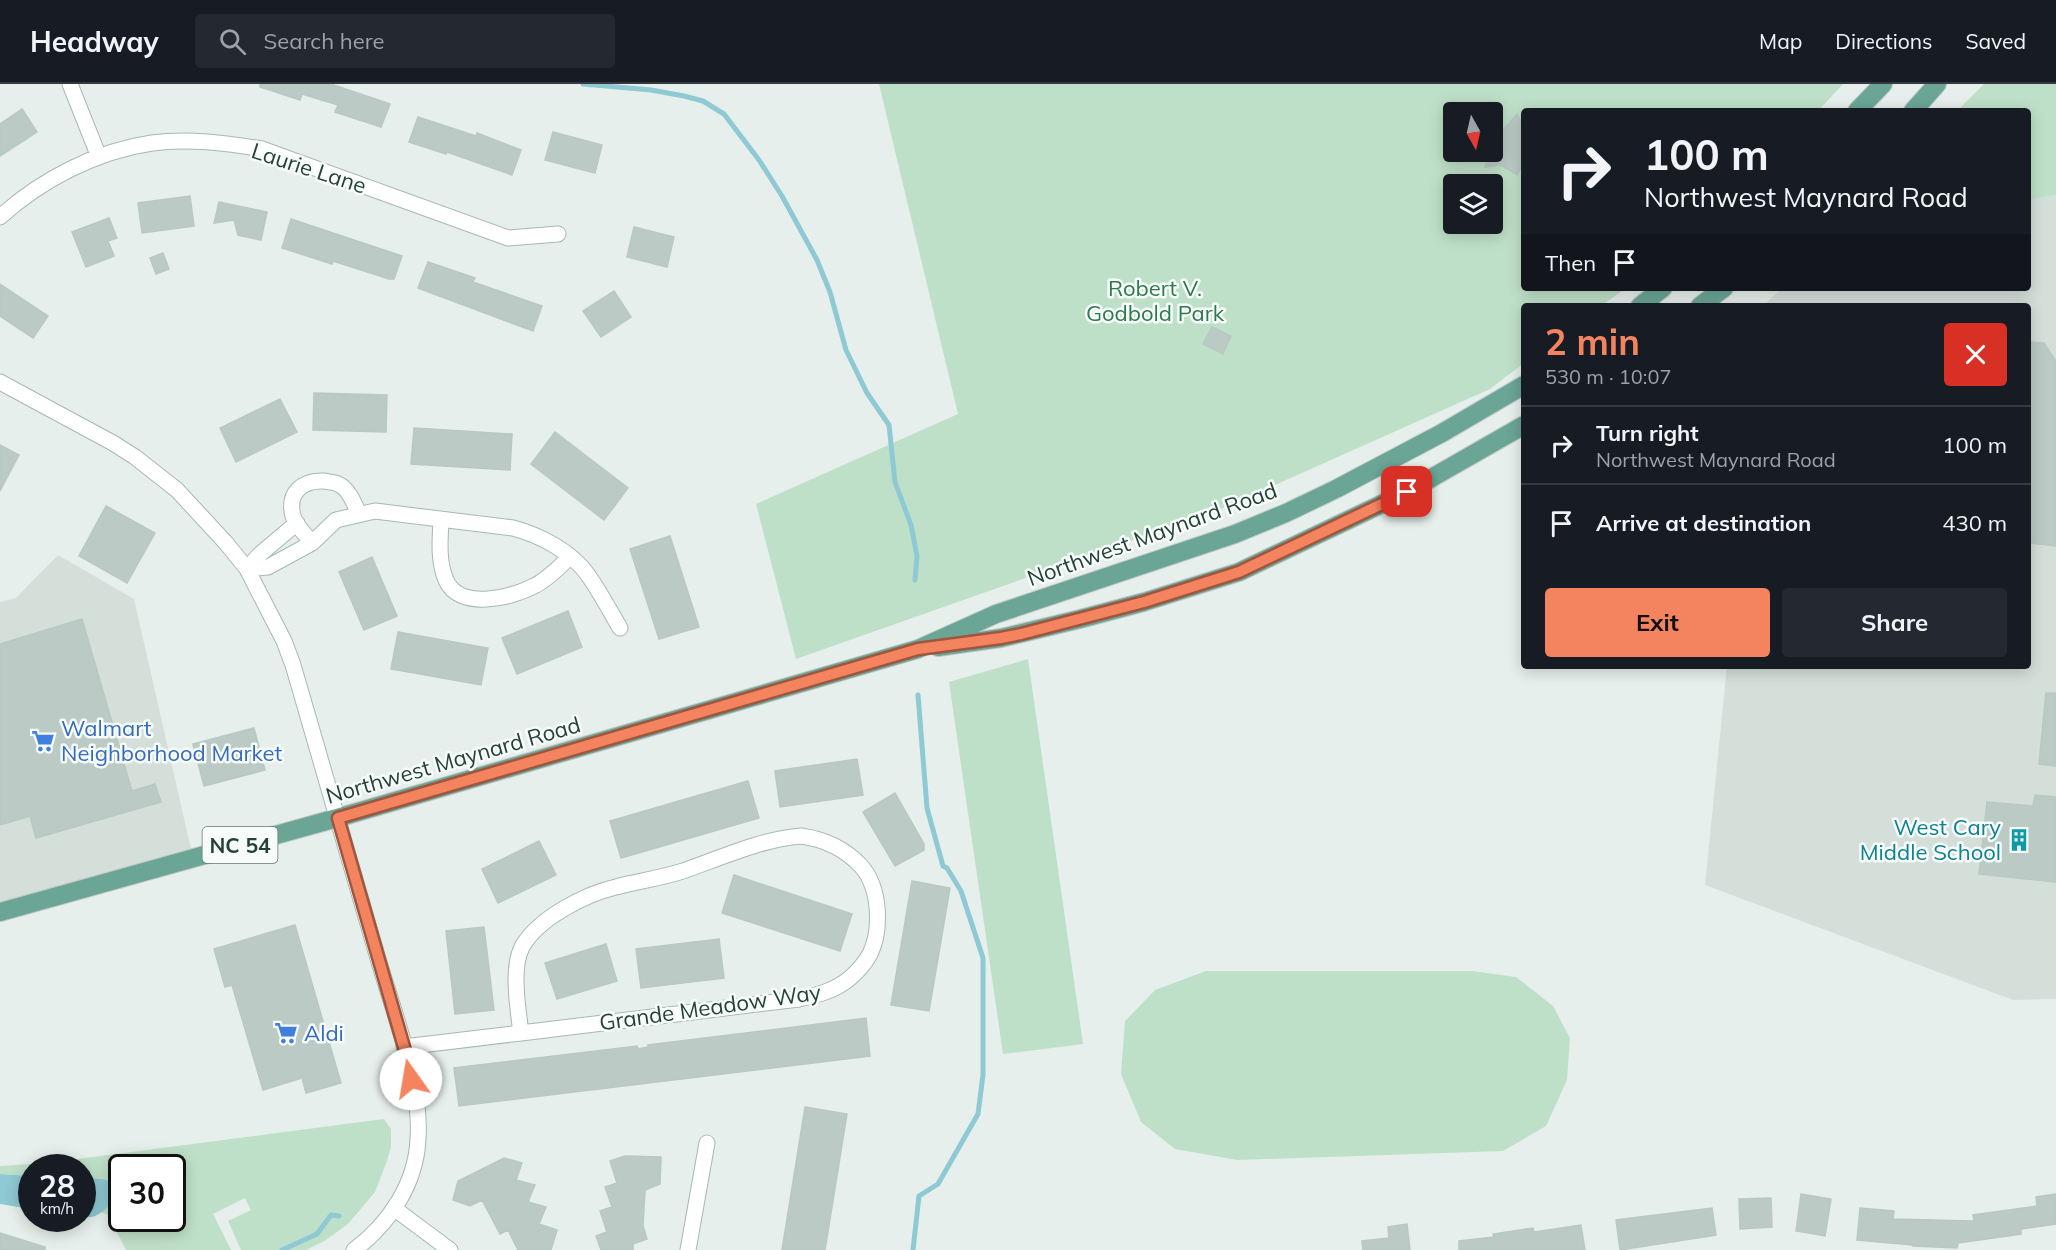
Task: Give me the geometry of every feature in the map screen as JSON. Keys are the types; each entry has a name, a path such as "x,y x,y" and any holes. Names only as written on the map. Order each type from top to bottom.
{"main road":[{"path":"1860,108 1883,84"},
{"path":"1915,108 1937,84"},
{"path":"1644,303 1659,291"},
{"path":"1704,303 1720,291"},
{"name":"Northwest Maynard Road","path":"0,912 338,818 918,649 996,614 1235,534 1286,513 1442,433 1521,387"},
{"name":"Northwest Maynard Road","path":"918,649 1001,638 1058,625 1144,602 1239,572 1407,492 1521,427"}],"street":[{"path":"70,84 99,157"},
{"name":"Laurie Lane","path":"0,218 26,195 99,157 152,143 186,141 262,149 508,238 558,234"},
{"path":"0,382 113,443 156,472 177,490 247,570 284,640 404,1047 418,1113 418,1140 409,1179 395,1209 367,1241 354,1250"},
{"path":"312,543 293,518 291,503 295,492 302,485 314,481 336,483 348,491 359,514"},
{"path":"247,570 268,567 312,543 336,520 375,511 441,521 513,528 533,533 570,557 588,575 620,628"},
{"path":"441,521 441,566 446,583 456,594 472,600 487,600 535,586 570,557"},
{"path":"247,570 259,555 297,523"},
{"name":"Grande Meadow Way","path":"404,1047 521,1033 799,999 820,995 848,980 870,954 876,938 878,920 870,880 863,868 840,849 828,843 801,836 775,840 669,875 597,893 555,914 541,925 522,947 518,958 517,974 521,1033"},
{"path":"688,1250 707,1143"},
{"path":"395,1209 450,1250"}],"shaded area":[{"path":"2056,195 2056,999 2013,1000 1705,885 1727,669 2031,669 2031,303 1766,303 1779,291 2031,291 2031,199"},
{"path":"58,555 134,599 193,858 0,910 0,602 16,598"}],"green space":[{"name":"Robert V. Godbold Park","path":"879,84 1843,84 1821,108 1521,108 1521,291 1622,291 1605,303 1521,303 1521,365 1490,389 1221,509 796,659 756,504 958,414"},
{"path":"1984,84 2056,84 2056,195 2031,199 2031,108 1960,108"},
{"path":"1028,659 1083,1044 1003,1054 949,682"},
{"path":"1206,971 1472,971 1516,977 1553,1006 1570,1038 1567,1080 1546,1126 1503,1151 1237,1160 1175,1149 1141,1122 1121,1074 1125,1021 1155,990"},
{"path":"384,1119 391,1129 391,1147 375,1192 348,1224 326,1240 306,1250 241,1250 228,1221 251,1210 245,1198 213,1214 231,1250 126,1250 117,1232 186,1232 186,1154 116,1154"},
{"path":"108,1155 108,1198 102,1179 96,1179 96,1157"},
{"path":"18,1165 18,1175 0,1174 0,1166"},
{"path":"108,1207 108,1215 101,1212"}],"water":[{"path":"0,1174 18,1175 18,1207 0,1204"},
{"path":"96,1179 108,1181 108,1206 96,1215"}],"building":[{"path":"260,84 331,84 390,104 381,127 335,112 338,105 302,94 300,100 260,87"},
{"path":"22,109 37,132 0,156 0,124"},
{"path":"1517,114 1521,123 1521,168 1517,175 1501,165 1485,167 1487,162 1503,162 1503,130"},
{"path":"418,117 476,136 477,133 521,150 512,175 447,152 446,154 409,142"},
{"path":"553,132 602,145 595,173 545,160"},
{"path":"190,196 194,226 142,233 138,203"},
{"path":"219,202 267,212 261,240 238,235 234,220 214,223"},
{"path":"109,218 117,238 108,241 114,256 86,267 72,232"},
{"path":"291,219 402,256 394,279 333,261 332,264 282,248"},
{"path":"634,227 674,237 667,267 627,257"},
{"path":"163,253 169,269 156,274 150,258"},
{"path":"428,262 475,278 473,282 542,306 533,331 418,288"},
{"path":"0,284 48,316 33,338 0,316"},
{"path":"614,291 631,317 601,337 583,311"},
{"path":"1212,327 1231,336 1223,354 1203,344"},
{"path":"2031,342 2044,343 2056,361 2056,546 2031,543"},
{"path":"314,393 387,395 386,432 313,430"},
{"path":"280,399 297,432 236,462 220,428"},
{"path":"414,428 512,434 510,470 411,464"},
{"path":"555,432 628,488 604,520 531,464"},
{"path":"0,445 19,455 0,491"},
{"path":"106,506 155,533 127,583 79,556"},
{"path":"670,536 699,627 659,639 630,549"},
{"path":"372,557 397,616 364,630 339,572"},
{"path":"568,611 582,647 517,674 502,638"},
{"path":"82,619 132,791 155,784 161,802 36,838 30,816 0,825 0,644"},
{"path":"398,632 488,648 481,685 391,669"},
{"name":"West Cary Middle School","path":"2046,693 2056,693 2056,766 2039,764"},
{"path":"254,728 265,770 204,786 193,744"},
{"path":"857,759 863,795 780,807 775,771"},
{"path":"748,781 759,818 621,858 610,821"},
{"path":"895,793 924,844 924,850 895,866 863,812"},
{"name":"West Cary Middle School","path":"2035,795 2056,797 2056,882 1979,874 1987,802 2033,806"},
{"path":"539,841 556,875 498,903 482,869"},
{"path":"734,875 852,914 840,951 722,913"},
{"path":"912,881 950,888 929,1011 891,1005"},
{"name":"Aldi","path":"295,925 341,1083 306,1093 302,1078 263,1090 232,985 225,987 214,949"},
{"path":"484,927 494,1010 455,1014 446,931"},
{"path":"719,939 724,978 641,988 636,949"},
{"path":"606,944 617,981 557,999 545,963"},
{"path":"866,1018 870,1056 459,1106 454,1068 637,1046 638,1049 648,1047 648,1045"},
{"path":"805,1107 847,1114 825,1250 782,1250"},
{"path":"625,1156 661,1157 660,1184 645,1190 643,1226 647,1239 633,1244 633,1250 601,1250 596,1236 607,1232 600,1211 612,1207 605,1187 617,1183 610,1161"},
{"path":"504,1158 522,1163 516,1180 535,1185 528,1202 546,1207 539,1224 557,1230 551,1250 518,1250 508,1230 500,1234 482,1200 470,1206 453,1200 458,1181"},
{"path":"1801,1194 1831,1199 1825,1236 1796,1231"},
{"path":"2056,1194 2056,1224 2021,1229 2021,1234 1958,1243 1957,1248 1857,1240 1860,1208 1894,1211 1893,1219 1974,1221 1973,1215 2037,1206 2036,1197"},
{"path":"1771,1198 1772,1227 1740,1229 1739,1199"},
{"path":"1712,1208 1716,1235 1620,1250 1616,1220"},
{"path":"1407,1224 1410,1250 1363,1250 1362,1241 1389,1238 1388,1227"},
{"path":"1581,1225 1585,1250 1459,1250 1459,1241 1494,1237 1493,1234 1533,1228 1534,1232"},
{"path":"0,1233 45,1247 45,1250 0,1250"}],"waterway":[{"path":"583,84 651,90 703,101 724,114 759,160 782,196 817,260 830,292 846,350 867,393 889,425 895,482 911,525 917,556 915,580"},
{"path":"913,1250 919,1196 938,1184 978,1114 983,1075 983,958 961,891 947,868 943,866 927,808 918,695"},
{"path":"282,1250 317,1234 331,1215 339,1216"}],"place":[{"name":"Walmart Neighborhood Market","path":"43,741"},
{"name":"West Cary Middle School","path":"2019,840"},
{"name":"Aldi","path":"286,1033"}],"route":[{"path":"411,1079 404,1047 338,818 918,649 1001,638 1144,602 1239,572 1407,492"}]}
